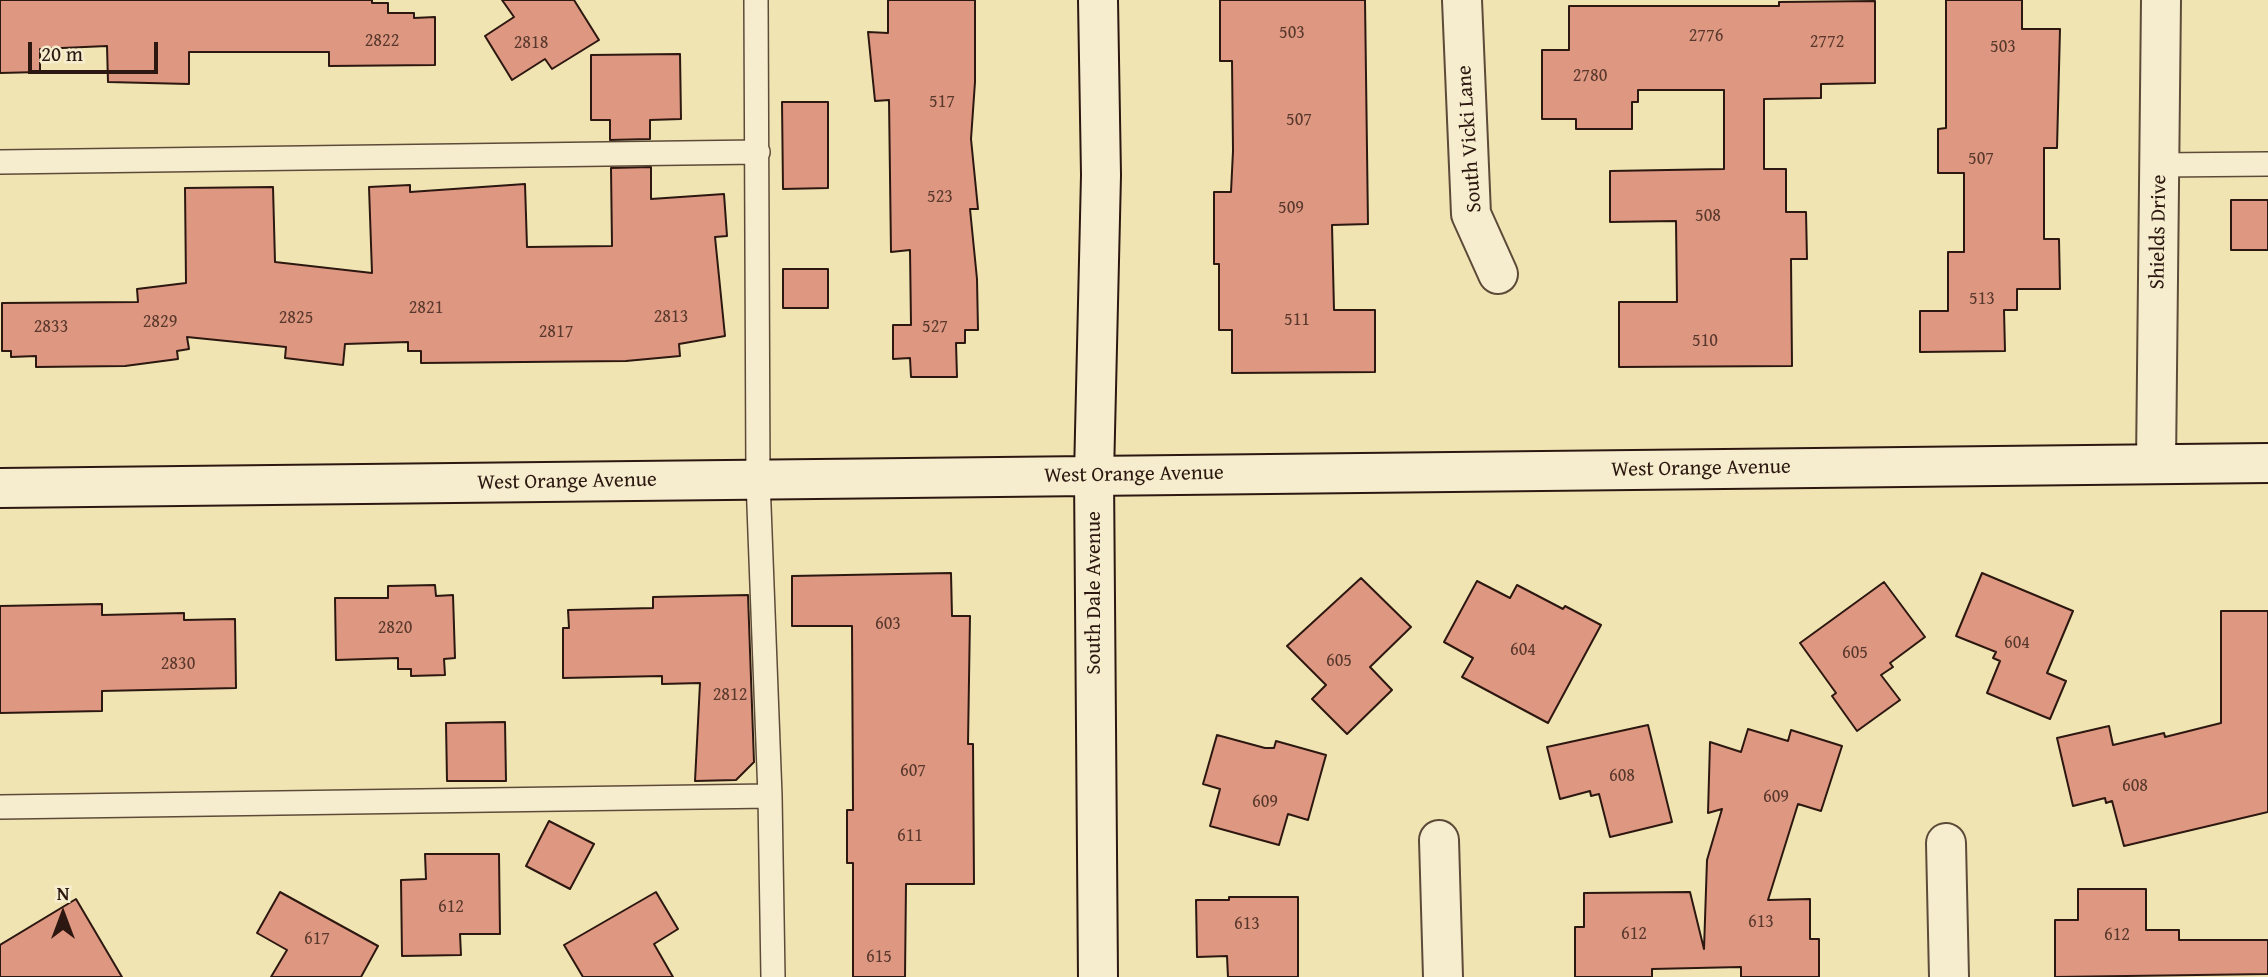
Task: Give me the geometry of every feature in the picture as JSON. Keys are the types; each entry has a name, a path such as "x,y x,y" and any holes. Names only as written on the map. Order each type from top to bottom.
{"street":[{"name":"South Dale Avenue","path":"1098,0 1101,175 1094,475 1098,977"},
{"name":"South Vicki Lane","path":"1462,0 1471,214 1498,274"},
{"name":"Shields Drive","path":"2156,464 2161,0"},
{"name":"West Orange Avenue","path":"0,488 2268,463"},
{"path":"1438,840 1443,977"},
{"path":"1946,843 1949,977"}],"lane":[{"path":"756,0 758,480 770,796 773,977"},
{"path":"0,162 758,152"},
{"path":"2159,165 2268,164"},
{"path":"0,807 770,796"}],"building":[{"path":"0,0 372,0 372,3 388,3 388,13 414,13 414,18 435,17 435,65 329,66 329,52 189,52 189,84 108,82 107,46 40,49 40,72 0,73"},
{"path":"502,0 574,0 599,40 552,69 545,59 512,80 485,36 514,17"},
{"path":"888,0 975,0 975,82 971,139 978,209 970,209 977,279 978,330 965,330 965,343 956,343 957,377 911,377 910,358 893,359 893,325 911,325 910,250 891,252 889,100 875,101 868,32 888,33"},
{"path":"1220,0 1365,0 1368,224 1332,225 1334,310 1375,310 1375,372 1232,373 1232,330 1219,330 1219,264 1214,264 1214,192 1231,192 1233,151 1232,61 1220,61"},
{"path":"1946,0 2022,0 2022,29 2060,29 2057,148 2044,148 2044,239 2059,239 2060,289 2017,289 2017,310 2004,310 2005,351 1920,352 1920,311 1948,311 1948,252 1964,252 1964,173 1938,173 1938,129 1946,128"},
{"path":"1875,1 1875,83 1821,84 1821,98 1764,99 1764,169 1786,169 1786,212 1806,212 1807,259 1791,259 1792,366 1619,367 1619,302 1677,302 1676,221 1610,222 1610,171 1724,169 1724,90 1638,90 1638,102 1632,102 1632,129 1576,129 1576,119 1542,119 1542,50 1569,50 1569,6 1779,6 1779,2"},
{"path":"680,54 681,119 650,120 650,139 610,140 610,120 591,120 591,55"},
{"path":"782,102 828,102 828,188 783,189"},
{"path":"651,167 651,199 724,194 727,236 715,237 725,336 679,344 680,356 626,361 421,363 421,351 408,351 408,342 345,344 343,365 285,358 286,347 187,337 189,349 177,351 178,359 125,366 36,367 36,356 11,357 11,351 2,351 2,303 138,302 137,289 186,283 185,188 273,187 275,262 372,273 369,187 410,185 410,192 525,184 527,247 612,246 611,168"},
{"path":"2231,200 2268,200 2268,250 2231,250"},
{"path":"783,269 828,269 828,308 783,308"},
{"path":"951,573 952,616 970,616 968,744 973,744 974,884 906,884 905,977 853,977 853,863 847,863 847,810 853,810 852,626 792,626 792,576"},
{"path":"1982,573 2073,611 2047,673 2066,681 2050,719 1987,693 2000,661 1993,658 1996,652 1956,636"},
{"path":"1361,578 1411,627 1370,667 1392,690 1347,734 1312,699 1326,685 1287,646"},
{"path":"1477,581 1510,598 1517,585 1601,625 1548,723 1462,677 1473,658 1444,642"},
{"path":"1884,582 1925,637 1890,663 1893,667 1881,675 1900,700 1857,731 1832,696 1836,693 1800,643"},
{"path":"435,585 436,596 453,595 455,658 444,659 445,675 411,676 411,669 398,669 398,658 336,660 335,598 388,598 388,586"},
{"path":"748,595 754,762 736,780 695,781 700,683 662,684 662,676 563,678 563,628 569,628 568,610 653,608 653,597"},
{"path":"102,604 102,615 184,613 184,620 235,619 236,688 102,691 102,711 0,713 0,606"},
{"path":"2221,611 2268,611 2268,812 2124,846 2112,801 2106,803 2105,798 2073,806 2057,738 2109,726 2113,745 2164,733 2165,737 2221,723"},
{"path":"505,722 506,781 447,781 446,723"},
{"path":"1648,725 1672,822 1610,837 1599,794 1591,796 1590,791 1560,799 1547,747"},
{"path":"1748,729 1788,741 1791,730 1842,746 1821,811 1798,804 1768,900 1810,899 1810,939 1819,939 1819,977 1741,977 1741,967 1652,969 1652,977 1575,977 1575,927 1584,927 1584,893 1690,892 1704,949 1707,860 1722,809 1708,813 1710,742 1741,752"},
{"path":"1217,735 1265,748 1274,748 1276,741 1326,755 1308,820 1288,814 1279,845 1210,826 1220,789 1203,784"},
{"path":"549,821 594,844 570,889 526,866"},
{"path":"425,854 499,854 500,934 460,934 461,955 402,956 401,880 426,879"},
{"path":"2078,889 2146,889 2146,930 2179,930 2179,940 2268,940 2268,974 2055,977 2055,920 2078,920"},
{"path":"280,892 378,946 361,977 271,977 287,950 257,933"},
{"path":"656,892 678,929 654,944 673,977 583,977 564,945"},
{"path":"1229,897 1298,897 1298,977 1228,977 1227,956 1197,957 1196,900 1229,900"},
{"path":"76,899 122,977 0,977 0,945"}]}
